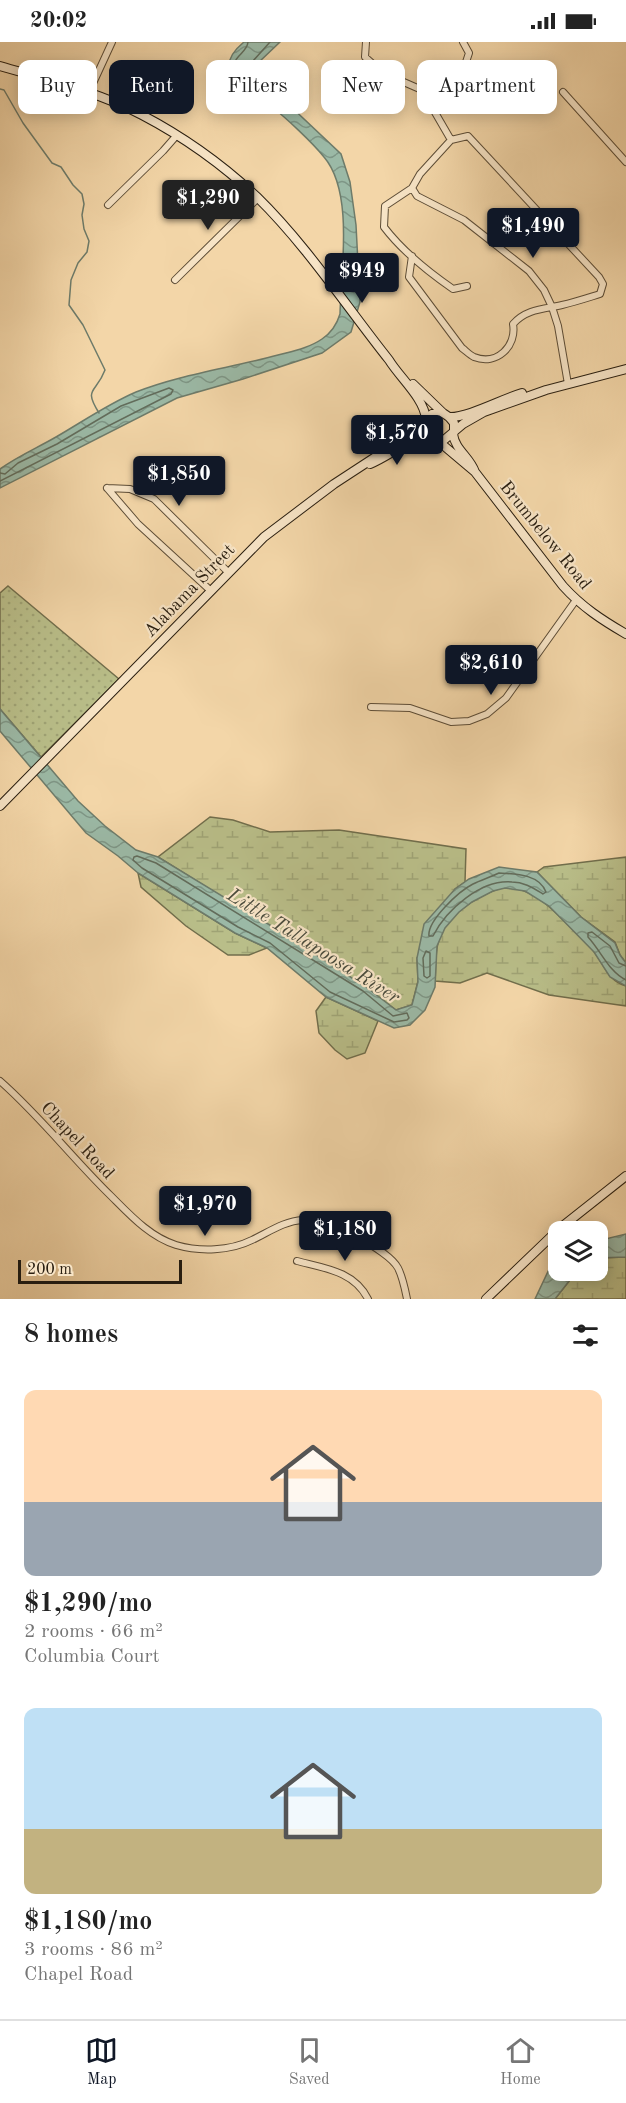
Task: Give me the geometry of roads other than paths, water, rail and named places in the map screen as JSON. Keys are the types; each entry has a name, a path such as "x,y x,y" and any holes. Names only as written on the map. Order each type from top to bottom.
{"main road":[{"path":"0,66 18,71"},
{"path":"97,95 140,114 177,135 258,198 287,230 389,360 454,423 454,433"},
{"path":"389,360 398,375 422,403 425,430 434,438 444,440 463,424 484,412 546,390 626,369"},
{"path":"425,420 432,414 464,415 499,400 529,391 546,390"},
{"name":"Alabama Street","path":"0,806 264,537 296,511 379,453 409,435 425,420"},
{"name":"Brumbelow Road","path":"454,433 456,446 470,460 475,472"},
{"name":"Alabama Street","path":"359,469 382,459 415,439 434,438"},
{"name":"Brumbelow Road","path":"434,438 475,472 576,600 597,617 626,634"},
{"path":"486,1299 559,1229 626,1176"}],"street":[{"path":"97,75 112,42"},
{"path":"366,42 365,57 383,72 417,88"},
{"path":"463,42 469,53 467,60"},
{"path":"563,92 626,162"},
{"path":"436,114 451,140"},
{"path":"108,205 163,152 177,135"},
{"path":"412,256 409,277 462,348 473,357 498,357 511,345 513,324 518,318 532,311 600,294 603,284 468,136 451,140 420,174 412,188 385,206 383,217 384,227 394,240 412,256 425,270 453,289 467,286"},
{"path":"412,188 417,196 464,220 529,271 544,290 552,307 558,326 568,384"},
{"path":"175,280 258,198"},
{"path":"211,591 138,524 107,488 130,489 154,499 229,573"},
{"path":"371,707 410,708 451,722 469,721 487,714 506,698 576,600"},
{"name":"Chapel Road","path":"0,1081 134,1219 151,1232 175,1245 198,1250 220,1249 249,1241 281,1225 305,1219 334,1228 384,1252 398,1267 407,1299"},
{"path":"297,1261 350,1277 368,1299"}],"water":[{"path":"244,42 280,42 261,60 230,60"},
{"path":"280,114 299,114 341,154 350,182 356,225 360,302 351,332 322,353 177,398 0,488 0,469 136,392 171,380 295,351 317,342 331,331 340,314 343,210 333,172 313,144"},
{"path":"0,709 78,801 136,850 158,857 273,927 366,987 396,1010 412,1005 418,982 417,958 424,924 455,889 469,879 499,867 537,872 581,917 615,943 626,963 626,986 610,977 594,952 549,906 525,891 505,888 493,891 472,902 459,912 445,928 437,946 435,987 425,1010 410,1025 394,1028 326,997 267,948 235,933 138,873 86,833 0,731"},
{"path":"626,1234 626,1257 608,1258 608,1238"},
{"path":"548,1271 548,1281 569,1281 555,1299 535,1299"}],"waterway":[{"path":"0,89 4,90 23,123 52,163 61,167 82,194 84,229 89,241 87,252 78,263 71,280 69,305 83,325 105,370 91,394 99,413"}],"water label":[{"name":"Little Tallapoosa River","path":"314,945"}]}
